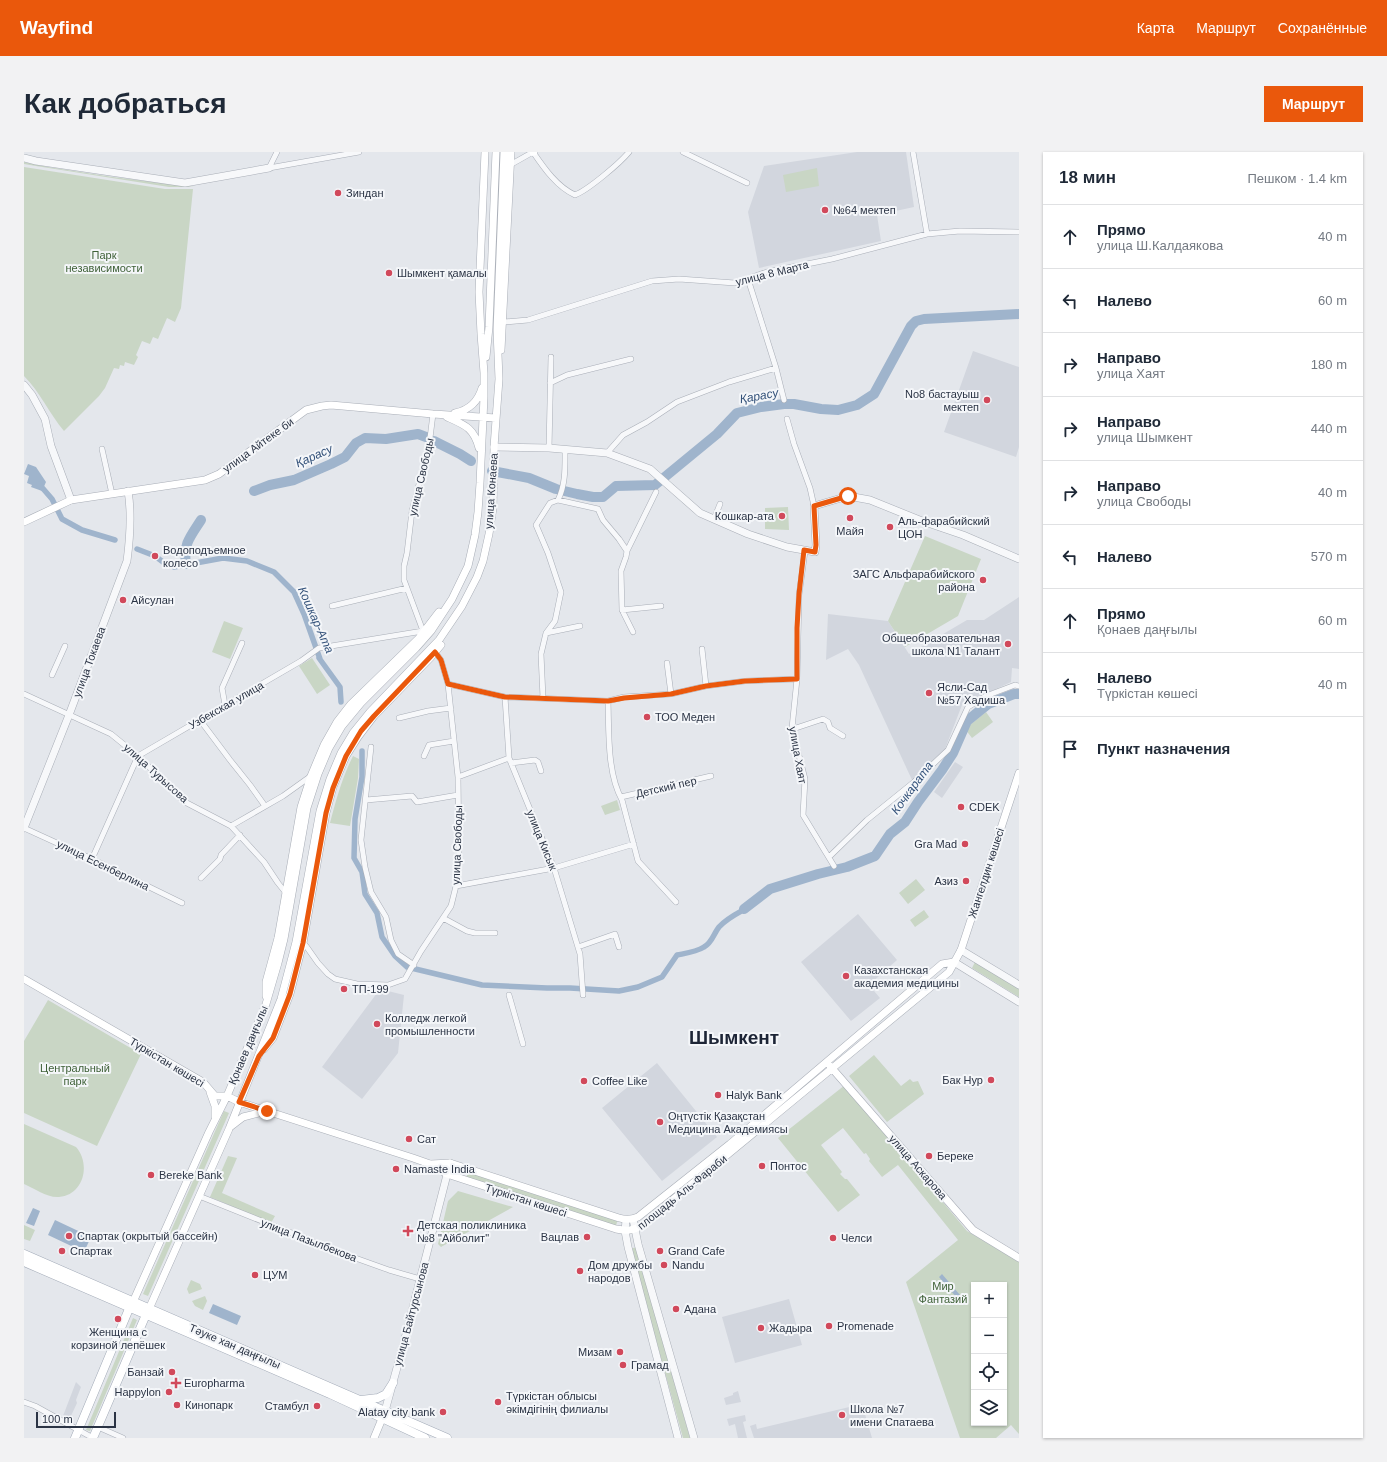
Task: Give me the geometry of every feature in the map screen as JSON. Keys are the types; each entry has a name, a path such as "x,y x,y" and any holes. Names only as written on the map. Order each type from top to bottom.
{"main road":[{"name":"улица Конаева","path":"484,376 479,292 485,152"},
{"name":"улица Конаева","path":"314,775 342,726 361,703 431,632 448,605 466,570 475,536 482,456 484,376 489,328 496,152"},
{"name":"улица Конаева","path":"330,779 341,753 353,733 370,712 439,640 470,590 477,577 482,561 489,534 493,508 494,447 499,379 497,330 504,152"},
{"path":"499,379 504,322 511,152"},
{"path":"444,415 462,412 469,408 480,394 484,376"},
{"name":"улица Айтеке би","path":"24,522 69,501 205,480 219,474 306,410 322,406 359,407 496,418"},
{"path":"444,415 460,422 472,432 477,439 482,456"},
{"path":"266,1004 266,982 278,938 301,807 324,745 337,722 351,704 411,646 438,613 459,576 466,570"},
{"path":"259,1056 273,1038 290,994 303,943 326,813 333,788 346,756 361,731 435,652 456,624 467,603 470,590"},
{"path":"448,605 457,613"},
{"path":"351,704 361,703"},
{"name":"Жангелдин көшесі","path":"961,950 1019,773"},
{"path":"314,775 330,779"},
{"name":"Қонаев даңғылы","path":"131,1305 214,1121 227,1096 266,1004 284,939 314,775"},
{"name":"Қонаев даңғылы","path":"93,1438 228,1129 281,999 296,942 320,811 330,779"},
{"path":"296,832 305,820"},
{"name":"площадь Аль-Фараби","path":"625,1231 635,1230 833,1069 949,972 961,950"},
{"name":"площадь Аль-Фараби","path":"629,1219 638,1217 730,1144 828,1063 942,964 954,962"},
{"name":"Түркістан көшесі","path":"24,979 203,1082 215,1096 227,1096 239,1102 430,1164 447,1174 625,1231"},
{"path":"281,999 290,994"},
{"name":"улица Аскарова","path":"828,1063 973,1230 1019,1258"},
{"path":"203,1082 212,1096 215,1106 214,1121"},
{"path":"228,1129 243,1117 267,1111"},
{"name":"Түркістан көшесі","path":"430,1164 450,1163 594,1210 629,1219"},
{"name":"Тәуке хан даңғылы","path":"24,1254 131,1305 273,1369 384,1415 446,1438"},
{"name":"Тәуке хан даңғылы","path":"24,1262 115,1302 131,1305"},
{"path":"115,1302 120,1306 122,1311 123,1324"},
{"path":"77,1435 131,1305"},
{"name":"Тәуке хан даңғылы","path":"147,1312 360,1400 425,1438"},
{"path":"360,1400 378,1398 386,1394 393,1383"},
{"path":"374,1438 384,1415"}],"street":[{"path":"269,168 277,152"},
{"path":"24,158 36,162 185,182 198,181 360,152"},
{"path":"510,165 533,152 549,174 568,191 575,195 585,190 630,152"},
{"path":"683,152 747,183"},
{"path":"913,152 927,234"},
{"name":"улица 8 Марта","path":"504,322 528,320 652,281 679,279 736,283 767,272 840,257 927,234 960,231 1019,232"},
{"path":"748,279 776,368 784,400"},
{"path":"549,448 551,358"},
{"path":"550,383 567,375 631,360"},
{"path":"607,453 623,434 647,422 677,402 729,382 776,368"},
{"path":"24,385 32,394 44,420 69,501"},
{"name":"улица Свободы","path":"423,631 404,580 404,566 412,511 429,446 434,414"},
{"path":"494,447 549,448 607,453 650,469 700,513 748,534 780,545 815,552 814,506 812,496 794,444 788,418"},
{"path":"102,449 112,494"},
{"path":"558,500 563,490 565,449"},
{"name":"улица Токаева","path":"24,828 69,715 127,561 130,540 128,491"},
{"path":"633,632 622,610 621,571 627,551 656,492"},
{"path":"814,506 848,496 870,500 1019,559"},
{"path":"543,698 541,654 546,632 555,621 561,592 548,553 536,525 550,503 558,500 598,509 603,520 627,551"},
{"path":"714,519 720,504"},
{"name":"улица Хаят","path":"804,550 799,594 797,679 792,729 805,779 803,815 834,866"},
{"path":"332,606 407,588"},
{"path":"622,610 661,606"},
{"path":"546,632 580,626"},
{"name":"Узбекская улица","path":"138,756 301,661 316,650 423,631"},
{"path":"225,705 222,688 242,643"},
{"path":"52,675 65,646"},
{"path":"702,650 706,686"},
{"name":"улица Свободы","path":"303,943 318,964 335,979 357,984 388,985 405,979 451,906 456,886 459,863 458,777 448,684 441,660 435,652"},
{"path":"667,663 671,694"},
{"path":"448,684 505,697 608,701 624,698 671,694 706,686 745,681 797,679"},
{"path":"829,857 867,820 914,782 948,750 968,707 986,696 1015,685 1019,686"},
{"name":"улица Турысова","path":"24,694 111,734 138,756 183,801 231,826 240,834 264,862 286,893"},
{"name":"улица Кисык","path":"505,697 510,761 554,868 580,954 583,995"},
{"path":"608,701 611,759 617,791 621,797 638,861 676,902"},
{"path":"399,718 428,711 450,708"},
{"path":"792,729 823,719 828,722 830,728 843,736"},
{"path":"200,720 265,806"},
{"path":"424,756 429,745 454,741"},
{"path":"371,747 361,840 365,867 371,892 386,918 391,940 398,954 414,965"},
{"path":"92,859 138,756"},
{"path":"458,777 510,761 535,760 538,762 541,771"},
{"path":"231,826 283,796 314,775"},
{"name":"Детский пер","path":"621,797 711,776"},
{"path":"366,800 412,796 417,802 458,795"},
{"name":"улица Есенберлина","path":"24,828 182,903"},
{"path":"201,878 220,859 221,854 240,834"},
{"path":"456,886 554,868 634,844"},
{"path":"445,916 443,918 467,931 475,933 495,933"},
{"path":"578,947 615,934 619,947"},
{"path":"961,950 1019,985"},
{"path":"954,962 1019,1002"},
{"path":"509,995 523,1044"},
{"name":"улица Байтурсынова","path":"384,1415 450,1163"},
{"name":"улица Пазылбекова","path":"199,1196 347,1255 420,1279"},
{"path":"629,1219 635,1230 694,1438"},
{"name":"площадь Аль-Фараби","path":"625,1231 629,1219"},
{"path":"625,1231 678,1438"},
{"path":"24,1402 35,1406 77,1435 93,1438"},
{"path":"98,1427 123,1438"}],"shaded area":[{"name":"№64 мектеп","path":"857,152 906,152 914,207 877,215 881,241 759,268 748,212 764,166"},
{"name":"No8 бастауыш мектеп","path":"973,351 1019,367 1019,447 1016,457 944,432"},
{"name":"Ясли-Сад №57 Хадиша","path":"1019,597 1019,669 1012,668 1011,682 962,705 945,749 912,780 859,665 848,649 826,660 828,614 888,621 909,654 967,620 984,620"},
{"path":"955,762 963,767 942,798 934,792"},
{"name":"Казахстанская академия медицины","path":"858,914 897,960 869,985 880,998 851,1021 801,962"},
{"name":"Колледж легкой промышленности","path":"380,989 404,995 398,1053 362,1099 322,1067"},
{"name":"Оңтүстік Қазақстан Медицина Академиясы","path":"657,1063 717,1137 662,1181 602,1108"},
{"name":"Жадыра","path":"789,1299 802,1345 735,1363 722,1317"},
{"path":"76,1382 81,1387 76,1400 77,1403 70,1418 63,1416"},
{"path":"738,1391 741,1402 726,1405 724,1398 733,1395 733,1393"},
{"name":"Школа №7 имени Спатаева","path":"862,1404 872,1438 754,1438 750,1426 756,1424 757,1429"},
{"path":"745,1415 746,1421 743,1422 747,1438 738,1438 735,1424 729,1426 727,1419"}],"green space":[{"path":"24,162 113,177 194,187 169,187 24,164"},
{"name":"Парк независимости","path":"24,167 165,189 193,189 181,308 175,322 167,318 158,339 153,337 150,344 142,341 136,355 138,357 134,365 125,362 124,366 120,365 119,369 114,368 105,388 99,396 64,431 30,382 24,376"},
{"path":"817,168 819,186 786,192 783,175"},
{"path":"788,507 789,530 765,529 765,508"},
{"path":"925,536 981,559 958,616 905,647 888,621"},
{"path":"224,621 243,628 230,659 212,652"},
{"path":"312,658 330,685 317,694 299,666"},
{"path":"986,712 993,722 972,738 965,729"},
{"path":"353,756 359,759 358,778 350,826 330,823 342,781"},
{"path":"617,800 620,810 605,815 601,806"},
{"path":"916,879 925,890 908,904 899,893"},
{"path":"924,910 929,917 915,927 910,920"},
{"path":"975,962 1019,988 1019,997 972,968"},
{"name":"Центральный парк","path":"48,1000 141,1054 97,1146 24,1113 24,1041"},
{"path":"874,1055 901,1086 910,1079 913,1082 918,1081 924,1094 887,1122 849,1076"},
{"name":"Мир Фантазий","path":"845,1085 967,1231 1019,1262 1019,1434 1011,1425 996,1438 960,1438 906,1282 958,1240 898,1165 882,1177 869,1161 870,1159 866,1153 864,1154 843,1128 821,1145 842,1172 840,1174 847,1179 860,1195 838,1212 778,1138"},
{"path":"224,1111 229,1113 148,1296 143,1294"},
{"path":"24,1124 76,1147 81,1154 84,1170 79,1185 74,1191 68,1195 54,1197 24,1184"},
{"path":"228,1156 237,1158 222,1193 275,1216 271,1223 210,1197"},
{"path":"468,1170 618,1218 616,1226 466,1180"},
{"path":"458,1191 513,1207 441,1247 438,1244 448,1201"},
{"path":"24,1225 35,1230 30,1241 24,1239"},
{"path":"636,1247 690,1438 683,1438 631,1249"},
{"path":"191,1280 200,1284 202,1289 189,1294 187,1289"},
{"path":"205,1296 207,1301 203,1310 195,1306 192,1301"},
{"path":"133,1318 137,1320 90,1431 86,1430"}],"water":[{"path":"28,464 36,467 46,482 42,491 31,487 32,485 27,483 29,476 24,474"},
{"path":"33,1208 40,1211 34,1226 26,1223"},
{"name":"Спартак (окрытый бассейн)","path":"55,1220 91,1237 84,1252 48,1235"},
{"path":"942,1274 966,1302 963,1305 939,1277"},
{"path":"213,1304 241,1316 237,1325 209,1313"}],"waterway":[{"name":"Қарасу","path":"492,471 529,478 556,489 593,497 603,497 616,486 655,485 717,434 737,413 761,407 784,404 838,410 857,405 874,394 911,326 916,321 924,319 1019,314"},
{"name":"Қарасу","path":"254,491 270,485 294,480 331,464 345,457 356,443 365,438 386,439 418,434 426,437"},
{"name":"Қарасу","path":"434,441 471,461"},
{"path":"39,484 52,499 62,519 82,530 115,540"},
{"name":"Қарасу","path":"186,564 185,557 188,541 201,520"},
{"name":"Кошкар-Ата","path":"137,549 155,556 174,567 223,558 247,561 274,572 294,592 304,614 320,659"},
{"name":"Кошкар-Ата","path":"319,658 340,687 341,702"},
{"name":"Кочкарата","path":"744,909 770,889 818,874 847,867 875,856 890,834 905,822 942,770 953,753 967,721 988,704 1014,694 1019,694"},
{"path":"362,751 362,777 355,819 354,858 362,872 365,894 377,913 382,937 395,956 407,967 482,985 619,991 638,987 662,977 677,955 695,951 707,945 722,924 745,909"}],"place":[{"name":"Зиндан","path":"338,193"},
{"name":"№64 мектеп","path":"825,210"},
{"name":"Шымкент қамалы","path":"389,273"},
{"name":"No8 бастауыш мектеп","path":"987,400"},
{"name":"Кошкар-ата","path":"782,516"},
{"name":"Майя","path":"850,518"},
{"name":"Аль-фарабийский ЦОН","path":"890,527"},
{"name":"Водоподъемное колесо","path":"155,556"},
{"name":"ЗАГС Альфарабийского района","path":"983,580"},
{"name":"Айсулан","path":"123,600"},
{"name":"Общеобразовательная школа N1 Талант","path":"1008,644"},
{"name":"Ясли-Сад №57 Хадиша","path":"929,693"},
{"name":"ТОО Меден","path":"647,717"},
{"name":"CDEK","path":"961,807"},
{"name":"Gra Mad","path":"965,844"},
{"name":"Азиз","path":"966,881"},
{"name":"Казахстанская академия медицины","path":"846,976"},
{"name":"ТП-199","path":"344,989"},
{"name":"Колледж легкой промышленности","path":"377,1024"},
{"name":"Бак Нур","path":"991,1080"},
{"name":"Coffee Like","path":"584,1081"},
{"name":"Halyk Bank","path":"718,1095"},
{"name":"Оңтүстік Қазақстан Медицина Академиясы","path":"660,1122"},
{"name":"Сат","path":"409,1139"},
{"name":"Береке","path":"929,1156"},
{"name":"Понтос","path":"762,1166"},
{"name":"Namaste India","path":"396,1169"},
{"name":"Bereke Bank","path":"151,1175"},
{"name":"Детская поликлиника №8 \"Айболит\"","path":"408,1231"},
{"name":"Спартак (окрытый бассейн)","path":"69,1236"},
{"name":"Вацлав","path":"587,1237"},
{"name":"Челси","path":"833,1238"},
{"name":"Спартак","path":"62,1251"},
{"name":"Grand Cafe","path":"660,1251"},
{"name":"Nandu","path":"664,1265"},
{"name":"Дом дружбы народов","path":"580,1271"},
{"name":"ЦУМ","path":"255,1275"},
{"name":"Адана","path":"676,1309"},
{"name":"Женщина с корзиной лепёшек","path":"118,1319"},
{"name":"Promenade","path":"829,1326"},
{"name":"Жадыра","path":"761,1328"},
{"name":"Мизам","path":"620,1352"},
{"name":"Грамад","path":"623,1365"},
{"name":"Банзай","path":"172,1372"},
{"name":"Europharma","path":"176,1383"},
{"name":"Happylon","path":"169,1392"},
{"name":"Түркістан облысы әкімдігінің филиалы","path":"498,1402"},
{"name":"Кинопарк","path":"177,1405"},
{"name":"Стамбул","path":"317,1406"},
{"name":"Alatay city bank","path":"443,1412"},
{"name":"Школа №7 имени Спатаева","path":"842,1415"}],"district":[{"name":"Шымкент","path":"734,1037"}],"route":[{"path":"267,1111 239,1102 259,1056 273,1038 290,994 303,943 326,813 333,788 346,756 361,731 374,716 435,652 441,660 448,684 505,697 608,701 624,698 671,694 706,686 745,681 797,679 799,594 804,550 815,552 814,506 832,499 848,496"}]}
